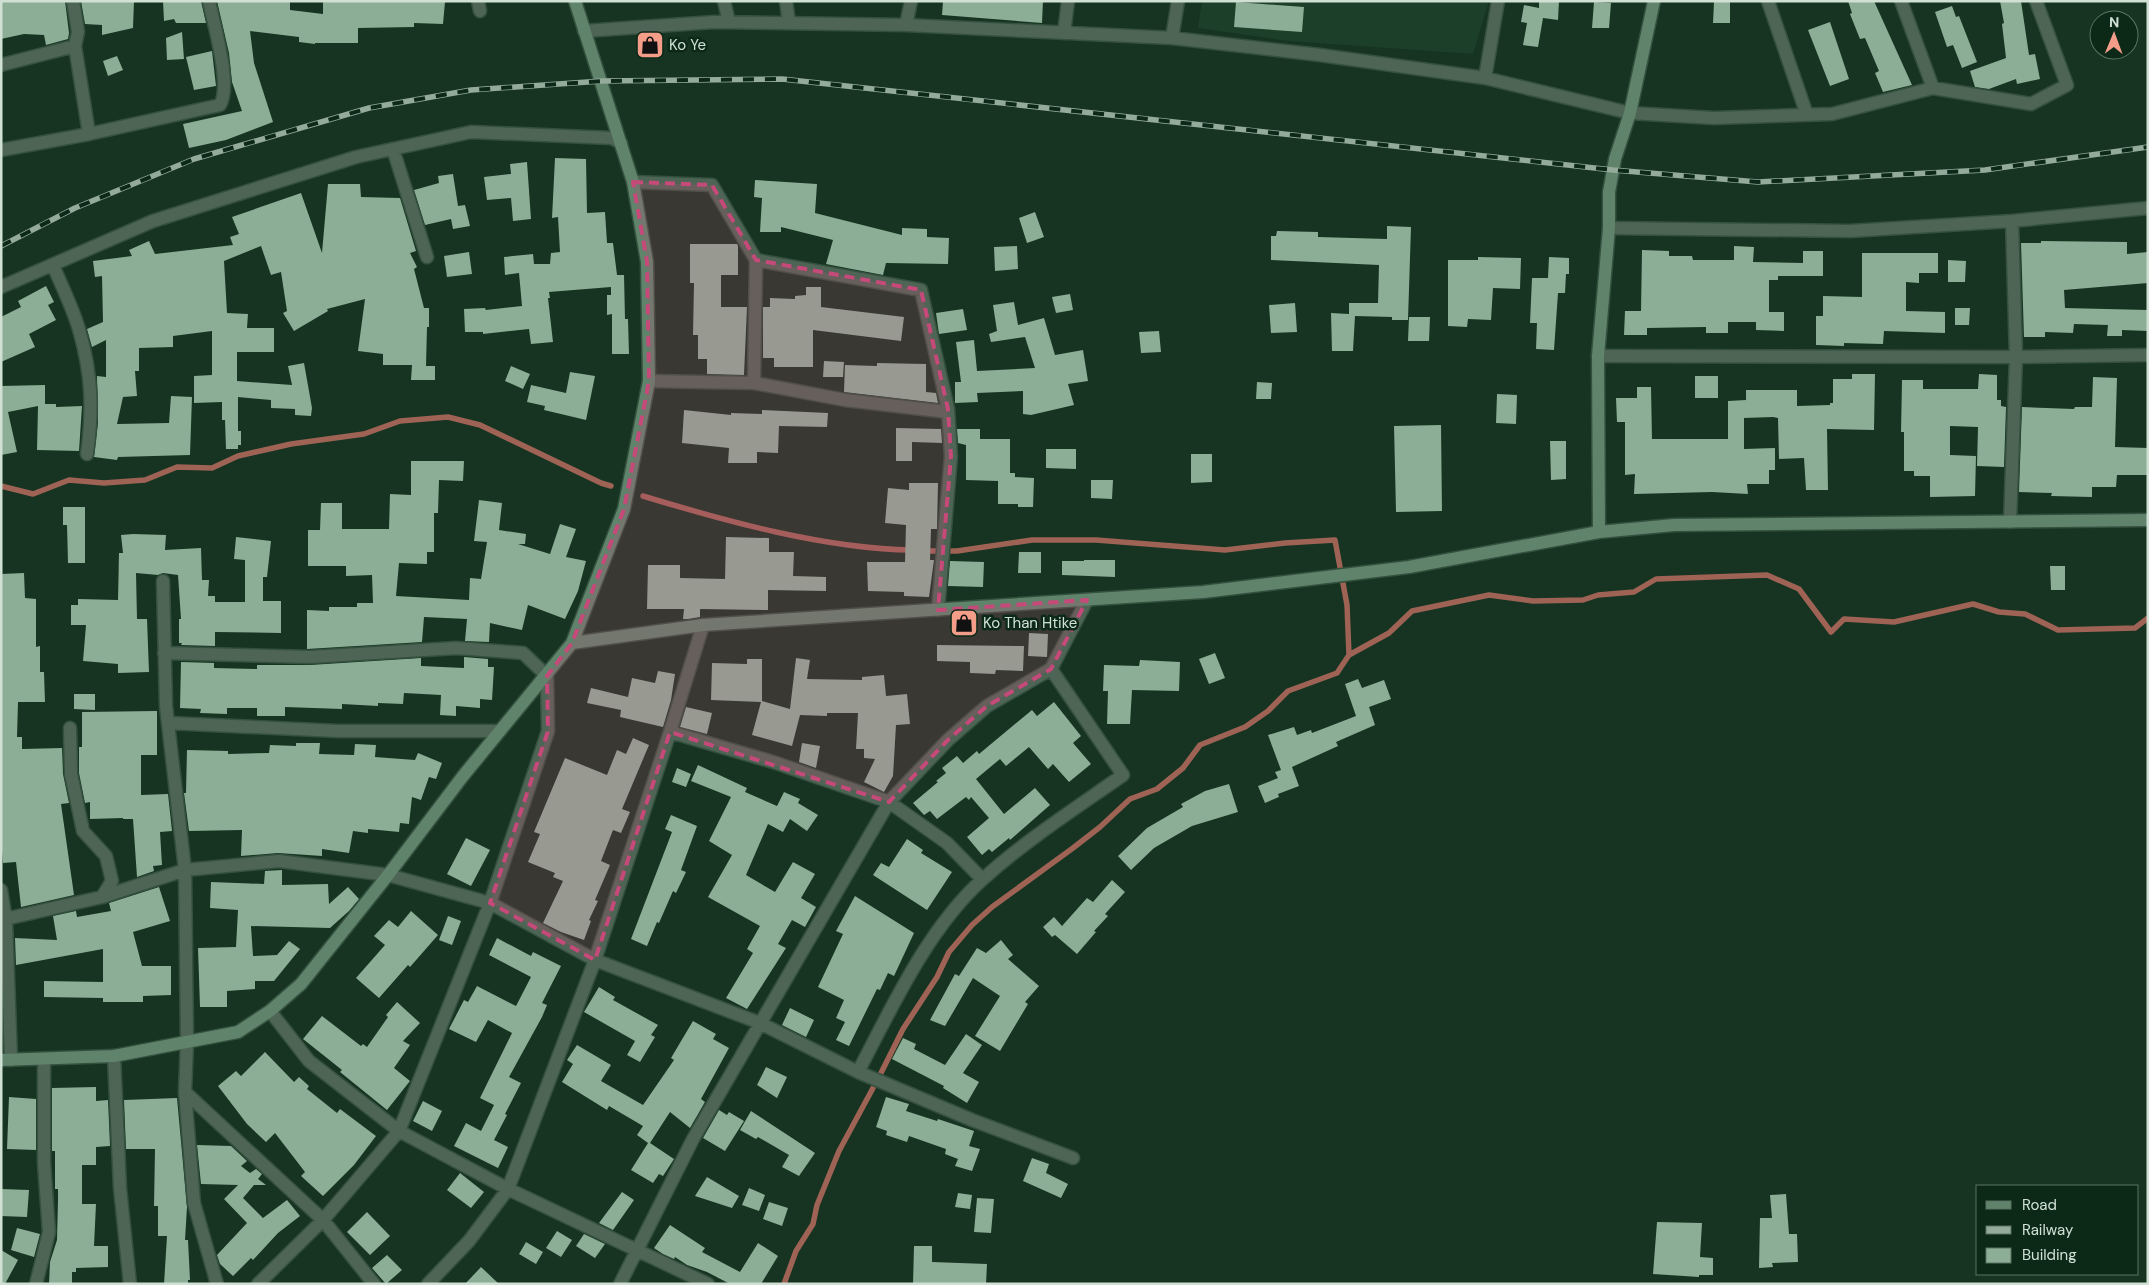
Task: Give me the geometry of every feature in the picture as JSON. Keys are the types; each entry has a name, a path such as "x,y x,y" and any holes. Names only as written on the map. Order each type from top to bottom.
{"street":[{"path":"73,1 78,32 75,46 89,134"},
{"path":"1,150 89,134 220,105 225,97 224,78 209,1"},
{"path":"1,890 4,920 6,1060 114,1056 238,1032 270,1011 301,984 388,875 463,776 547,676 572,643 624,509 649,381 647,262 633,182 575,1"},
{"path":"724,1 729,22"},
{"path":"786,1 789,23"},
{"path":"906,25 911,1"},
{"path":"1064,33 1068,1"},
{"path":"1172,38 1178,1"},
{"path":"1484,78 1498,1"},
{"path":"1599,532 1598,356 1609,228 1610,192 1615,159 1630,113 1654,1"},
{"path":"1768,1 1807,115"},
{"path":"1901,1 1933,88"},
{"path":"584,31 729,22 906,25 1172,38 1320,55 1484,78 1630,113 1714,118 1832,114 1933,88 2030,104 2066,85 2036,1"},
{"path":"1,65 75,46"},
{"path":"1,287 153,221 356,157 471,132 612,138 621,143"},
{"path":"393,149 426,258"},
{"path":"633,182 712,185 756,260 754,384"},
{"path":"1609,228 1850,230 2012,221 2148,208"},
{"path":"2010,522 2016,357 2012,221"},
{"path":"756,260 921,290 948,412 950,456 938,610"},
{"path":"52,265 80,331 89,377 92,418 87,454"},
{"path":"1598,356 2016,357 2148,355"},
{"path":"649,381 754,384 845,400 948,412"},
{"path":"572,643 703,625 1203,592 1409,567 1599,532 1674,525 2148,520"},
{"path":"163,581 166,706 185,870 187,1042 185,1092 194,1203 217,1284"},
{"path":"620,1284 693,1139 889,802 948,740 987,706 1051,669 1087,600"},
{"path":"428,1284 469,1241 508,1189 595,960 703,625"},
{"path":"164,654 310,657 456,648 523,653 547,676 548,731 490,903 398,1131 323,1220 258,1284"},
{"path":"858,1072 930,941 982,879 1046,829 1123,775 1051,669"},
{"path":"169,723 338,731 500,731"},
{"path":"70,728 71,774 83,831 106,856 112,881 102,897"},
{"path":"670,732 773,762 889,802 947,843 982,879"},
{"path":"4,920 102,897 185,870 279,861 388,875 490,903 595,960 760,1022 858,1072 972,1120 1073,1158"},
{"path":"270,1011 309,1061 398,1131 508,1189 708,1284"},
{"path":"114,1056 120,1188 130,1284"},
{"path":"36,1284 49,1232 44,1163 44,1059"},
{"path":"185,1092 323,1220 374,1284"}],"highlighted area":[{"path":"633,182 712,185 756,260 921,290 948,409 951,456 938,610 1087,600 1051,669 987,706 948,740 889,802 670,732 595,960 490,903 548,731 547,676 572,643 624,509 649,381 647,262"}],"shaded area":[{"path":"1202,1 1489,1 1473,54 1289,41 1198,28"}],"building":[{"path":"1,1 65,1 68,39 46,45 44,35 24,34 1,39"},
{"path":"81,1 134,1 133,28 102,35 102,25 85,24"},
{"path":"163,1 201,1 206,23 176,23 174,19 164,21"},
{"path":"217,1 290,1 290,10 323,14 323,1 445,2 443,24 414,23 414,27 358,28 358,43 315,44 299,42 299,37 250,31 254,63 273,122 226,140 189,148 183,124 242,111 232,82 229,53"},
{"path":"943,1 1043,1 1042,23 942,15"},
{"path":"1539,1 1559,1 1558,20 1543,18 1538,47 1523,45 1527,23 1521,22 1524,5 1539,8"},
{"path":"1848,1 1874,1 1912,85 1883,92 1875,73 1879,71 1865,38 1860,39 1850,14 1852,13"},
{"path":"2000,1 2021,1 2029,55 2035,54 2040,79 2017,84 2016,79 1989,89 1975,87 1970,71 2006,58 2002,24 2004,23"},
{"path":"1236,2 1304,7 1302,32 1234,27"},
{"path":"1594,2 1611,3 1609,28 1592,28"},
{"path":"1714,2 1730,2 1730,23 1713,23"},
{"path":"1952,6 1956,17 1959,16 1977,62 1962,68 1953,45 1947,47 1935,12"},
{"path":"1830,22 1849,79 1830,86 1808,30"},
{"path":"182,32 184,59 167,60 166,38"},
{"path":"212,51 216,86 194,90 186,57"},
{"path":"117,56 123,70 108,76 103,61"},
{"path":"555,158 586,159 587,213 605,212 607,243 613,243 617,275 624,275 625,319 628,319 629,354 612,354 612,314 607,315 607,295 611,295 611,287 549,292 553,342 531,344 529,329 483,334 483,332 465,332 464,309 485,308 486,310 522,306 519,273 505,275 504,257 533,254 534,264 550,264 551,253 560,252 558,217 552,218"},
{"path":"527,162 531,219 513,221 511,198 487,200 484,177 511,174 510,164"},
{"path":"453,174 458,206 465,205 470,226 453,229 451,219 425,225 414,190 439,183 438,176"},
{"path":"755,180 817,184 815,213 902,235 902,228 927,229 927,237 949,238 948,264 886,263 883,275 826,264 833,240 781,227 781,232 760,232 762,198 754,197"},
{"path":"328,184 360,184 361,197 400,198 416,251 410,253 417,267 414,269 424,308 429,308 426,366 435,366 435,380 411,380 412,365 383,365 383,354 358,351 365,299 327,309 328,311 294,331 283,313 287,311 281,272 271,275 261,246 224,261 227,313 248,314 247,328 274,328 274,352 237,352 237,381 292,385 288,366 304,363 312,408 311,416 295,415 295,409 271,408 271,400 238,397 238,431 241,431 241,445 238,445 238,449 226,449 225,420 222,420 222,402 194,403 194,376 212,375 212,331 173,336 173,347 139,348 139,371 135,371 137,396 123,397 117,424 169,423 171,396 192,397 190,455 118,457 117,460 94,457 98,423 97,376 106,377 106,340 92,347 87,329 103,322 102,276 95,277 93,261 132,256 129,250 149,241 155,254 233,245 230,237 239,234 232,217 301,193 322,253"},
{"path":"1035,212 1044,237 1027,243 1019,218"},
{"path":"1387,226 1411,227 1408,320 1392,320 1392,317 1355,316 1353,351 1332,351 1331,313 1349,314 1349,303 1378,303 1379,265 1271,260 1271,236 1276,236 1277,231 1318,232 1318,237 1387,239"},
{"path":"2041,241 2127,242 2127,254 2148,252 2148,283 2064,290 2065,308 2148,310 2148,331 2122,330 2122,336 2107,336 2108,325 2074,324 2073,333 2045,332 2045,337 2024,337 2021,243 2041,243"},
{"path":"690,244 737,244 738,246 738,275 721,275 721,307 747,307 744,375 707,374 707,359 698,359 698,335 693,335 694,283 690,283"},
{"path":"1017,246 1018,269 995,271 994,247"},
{"path":"1734,246 1754,247 1753,262 1803,263 1803,251 1823,251 1823,276 1778,276 1778,280 1769,280 1769,312 1784,312 1784,331 1756,330 1756,322 1728,322 1728,333 1706,333 1706,327 1647,328 1647,335 1624,335 1625,311 1641,311 1642,250 1669,251 1669,256 1692,256 1693,260 1734,260"},
{"path":"469,252 472,274 447,277 444,256"},
{"path":"1862,253 1938,253 1938,273 1919,273 1919,283 1906,282 1906,311 1945,312 1945,333 1884,331 1883,344 1844,343 1844,346 1816,345 1816,316 1823,316 1823,296 1862,297"},
{"path":"1478,257 1521,258 1520,289 1493,288 1491,320 1468,319 1467,327 1448,326 1448,260 1478,260"},
{"path":"1549,257 1569,258 1569,274 1566,274 1565,293 1558,293 1554,350 1536,349 1537,323 1530,323 1532,278 1548,278"},
{"path":"1948,260 1966,261 1965,282 1948,282"},
{"path":"46,286 54,302 48,305 56,320 29,334 35,347 1,362 1,317 21,307 18,301"},
{"path":"806,287 821,287 821,307 904,317 901,341 813,330 813,367 774,367 774,358 763,358 763,307 770,307 770,298 795,299 795,296 806,295"},
{"path":"1070,294 1073,310 1056,313 1052,297"},
{"path":"1014,302 1018,325 1044,318 1055,355 1083,350 1088,381 1068,384 1074,405 1031,415 1023,414 1023,391 977,393 978,402 955,403 955,382 961,382 956,342 974,340 977,371 1035,368 1025,337 991,342 989,334 997,331 993,305"},
{"path":"1295,303 1297,332 1271,333 1269,305"},
{"path":"1955,308 1970,308 1969,325 1955,325"},
{"path":"963,309 967,330 939,334 936,313"},
{"path":"1409,317 1430,317 1429,341 1408,341"},
{"path":"1159,331 1161,352 1141,353 1139,332"},
{"path":"824,361 844,362 843,377 823,377"},
{"path":"877,363 926,364 926,392 936,393 938,403 844,392 845,365 877,366"},
{"path":"511,366 530,374 523,389 505,381"},
{"path":"570,372 595,376 586,420 544,410 545,406 527,402 531,385 566,393"},
{"path":"1852,374 1875,374 1874,430 1827,429 1828,490 1806,490 1804,458 1779,459 1778,418 1773,417 1744,418 1744,449 1775,448 1775,470 1769,470 1769,484 1747,484 1748,494 1712,492 1634,494 1635,474 1625,475 1625,422 1617,422 1616,398 1637,398 1637,387 1651,387 1652,439 1728,439 1728,401 1746,400 1746,390 1797,390 1797,406 1830,405 1830,403 1833,403 1833,379 1852,379"},
{"path":"1979,374 1997,375 1997,400 2001,400 2001,406 2006,407 2004,467 1977,466 1978,427 1950,426 1950,455 1976,456 1975,496 1930,497 1930,476 1914,476 1914,471 1904,471 1904,432 1901,432 1902,380 1923,380 1923,389 1978,389"},
{"path":"1695,376 1718,376 1718,398 1695,398"},
{"path":"2093,377 2117,378 2115,447 2148,448 2148,475 2117,475 2116,487 2092,487 2092,497 2051,496 2052,493 2019,492 2022,407 2074,409 2075,407 2092,407"},
{"path":"1257,382 1272,383 1271,399 1256,399"},
{"path":"45,385 45,404 56,404 56,407 82,406 79,451 37,450 38,406 8,412 17,452 1,455 1,386"},
{"path":"1497,394 1517,395 1516,424 1496,423"},
{"path":"684,410 731,415 731,413 762,414 762,410 828,413 827,427 779,426 778,453 757,452 757,463 728,463 729,448 682,443"},
{"path":"1441,425 1442,511 1396,512 1394,426"},
{"path":"896,428 941,429 942,443 912,442 912,461 896,461"},
{"path":"957,429 980,429 980,439 1010,439 1010,473 1015,473 1015,477 1034,478 1033,507 1018,507 1018,504 998,504 998,481 966,480 966,445 958,443"},
{"path":"1550,441 1566,441 1566,479 1551,480"},
{"path":"1046,449 1076,449 1076,469 1046,468"},
{"path":"1191,454 1212,454 1212,482 1191,483"},
{"path":"411,461 464,461 463,481 439,480 438,513 434,513 434,552 427,552 427,564 399,563 396,596 469,600 470,578 481,579 487,542 474,541 479,500 502,503 499,530 526,534 525,544 518,544 550,554 560,524 576,529 566,557 586,561 578,591 565,619 528,605 522,630 490,623 489,642 465,641 467,619 424,617 422,642 307,649 307,610 329,611 329,607 357,607 357,603 373,603 372,575 346,576 346,566 308,566 308,530 320,530 321,503 342,503 342,529 389,529 390,494 411,495"},
{"path":"1091,480 1113,480 1112,499 1091,498"},
{"path":"909,483 938,483 937,529 931,529 930,560 934,560 929,597 904,596 904,592 868,591 867,562 905,562 906,525 885,523 888,488 909,490"},
{"path":"63,507 85,507 85,563 68,563 67,525 63,525"},
{"path":"121,535 166,535 165,550 201,548 202,580 209,580 208,596 215,596 215,602 245,602 245,560 234,559 236,537 271,541 267,577 263,577 263,601 281,601 281,633 215,632 215,646 181,645 182,643 179,643 179,619 181,619 178,575 136,573 137,619 147,619 149,672 118,673 118,664 83,661 86,625 71,625 71,605 78,605 78,599 118,600 119,553 123,553"},
{"path":"726,537 769,538 769,552 794,552 793,576 826,577 826,591 768,590 768,610 700,609 700,617 688,619 683,619 684,609 647,609 648,565 680,565 680,578 725,579"},
{"path":"1019,552 1041,552 1041,573 1018,573"},
{"path":"1115,560 1115,577 1062,575 1062,561"},
{"path":"950,561 984,562 983,587 948,586"},
{"path":"2050,566 2065,566 2065,590 2051,590"},
{"path":"24,573 25,598 36,599 36,647 40,646 40,672 44,672 45,702 18,702 17,737 22,737 22,749 62,748 63,774 69,803 61,804 74,895 21,907 16,862 3,863 1,838 1,574"},
{"path":"1029,633 1048,634 1047,657 1028,656"},
{"path":"937,645 1024,646 1023,671 996,670 995,674 970,673 970,662 937,661"},
{"path":"1215,653 1225,678 1209,684 1199,659"},
{"path":"464,657 488,659 488,667 494,667 492,700 480,699 480,708 456,706 456,716 440,715 441,695 404,693 403,704 378,703 378,706 342,704 342,709 285,707 285,716 257,716 257,708 227,708 227,714 200,713 201,709 180,708 181,662 214,663 214,668 257,669 257,665 310,665 421,658 421,666 464,668"},
{"path":"796,658 810,660 807,679 862,680 862,677 884,675 886,696 907,694 910,724 896,725 893,776 884,792 864,782 875,759 864,758 864,749 856,749 858,713 827,713 827,716 800,715 792,746 752,735 761,702 711,700 712,663 747,664 747,659 762,659 762,701 790,709"},
{"path":"1140,660 1180,662 1179,691 1132,690 1130,724 1107,724 1108,691 1103,691 1104,665 1139,666"},
{"path":"658,671 675,674 671,700 663,727 620,717 621,710 587,703 591,688 628,697 632,678 655,683"},
{"path":"1358,679 1362,688 1384,680 1391,699 1369,707 1375,725 1336,742 1338,746 1292,767 1299,786 1278,794 1279,797 1265,803 1258,786 1278,778 1275,772 1281,770 1268,735 1294,727 1297,735 1311,730 1312,733 1356,716 1345,684"},
{"path":"74,694 95,694 95,710 74,709"},
{"path":"1054,702 1081,736 1073,743 1091,764 1069,782 1053,764 1048,769 1029,747 1006,766 1000,759 976,779 1004,814 1035,788 1050,805 1010,840 1009,838 992,852 989,849 982,855 967,837 989,818 971,797 969,800 966,797 937,819 930,811 924,815 913,803 938,782 936,781 946,773 942,768 957,756 963,763 977,751 979,754 1032,710 1037,716"},
{"path":"686,707 712,713 707,734 680,727"},
{"path":"157,711 157,755 141,755 141,795 168,794 172,831 160,832 162,865 153,866 154,871 137,877 133,819 90,819 90,802 85,803 79,773 79,747 82,747 82,712"},
{"path":"633,738 649,745 622,809 630,812 621,833 613,830 601,861 610,865 595,900 598,901 589,920 591,921 584,940 543,923 563,881 553,877 555,873 528,862 540,834 534,832 565,758 607,775 617,750 626,754"},
{"path":"296,743 320,743 319,754 354,755 355,744 376,745 375,757 415,760 418,753 442,763 436,779 429,777 421,800 412,797 409,824 400,823 399,832 368,829 368,833 353,831 349,853 322,849 322,856 278,853 241,856 242,830 189,831 184,793 186,793 187,750 228,751 228,754 269,753 270,745 296,746"},
{"path":"802,743 820,746 816,768 799,762"},
{"path":"698,765 747,788 745,792 777,806 784,792 800,799 798,803 818,815 807,831 790,819 783,832 768,824 746,875 775,892 793,862 815,874 801,898 816,907 805,927 792,920 778,944 786,948 747,1009 726,998 753,953 747,949 760,926 708,897 732,855 709,841 731,797 691,781"},
{"path":"677,768 691,774 686,787 672,782"},
{"path":"1229,784 1238,812 1192,826 1154,848 1131,870 1118,856 1147,828 1183,807 1181,804 1205,791"},
{"path":"671,815 697,826 681,870 686,872 676,893 673,891 647,946 631,939 672,832 665,829"},
{"path":"466,838 490,850 471,886 447,874"},
{"path":"907,839 923,850 921,853 952,872 927,910 873,875 881,863 889,867"},
{"path":"282,870 282,885 328,884 329,904 348,887 359,899 330,928 251,926 253,956 277,955 289,941 300,949 274,981 255,981 255,989 227,991 227,1007 200,1007 198,948 236,947 238,910 210,908 211,882 264,884 265,871"},
{"path":"1112,880 1125,892 1105,914 1108,916 1077,954 1055,935 1052,937 1043,927 1054,917 1062,926 1087,898 1093,902"},
{"path":"159,887 170,921 133,932 142,966 171,966 171,995 143,996 143,1002 103,1002 103,998 44,997 44,981 103,982 103,949 16,965 15,938 57,940 53,916 76,911 77,917 111,911 109,903"},
{"path":"855,896 914,933 894,976 888,973 880,990 877,989 849,1046 836,1040 845,1022 836,1018 844,1000 818,987 843,934 836,931"},
{"path":"411,911 438,935 379,998 356,978 385,945 374,936 389,920 398,927"},
{"path":"448,916 461,921 452,945 439,940"},
{"path":"497,938 531,956 533,952 561,966 542,1003 547,1005 542,1017 509,1077 521,1083 494,1140 508,1147 498,1168 454,1146 466,1123 481,1131 494,1105 480,1098 512,1033 488,1020 476,1042 449,1029 464,1000 468,1002 477,986 516,1006 531,977 489,955"},
{"path":"1001,940 1013,955 1008,959 1039,986 1025,1002 1028,1004 1000,1051 975,1036 1000,996 973,978 945,1026 930,1020 955,974 959,976 977,948 986,953"},
{"path":"599,987 615,997 613,1000 658,1025 651,1035 655,1037 640,1062 627,1055 635,1041 584,1012"},
{"path":"397,1002 420,1023 403,1041 410,1045 394,1068 410,1081 387,1110 340,1072 342,1070 303,1039 322,1016 361,1046 363,1044 367,1047 388,1017 386,1015"},
{"path":"790,1008 814,1020 806,1037 782,1025"},
{"path":"693,1021 716,1034 713,1039 729,1048 701,1099 705,1102 690,1128 670,1112 650,1143 674,1159 663,1176 659,1174 653,1183 631,1170 648,1143 637,1135 643,1126 609,1106 607,1110 562,1082 573,1064 567,1060 577,1045 611,1065 601,1081 643,1105 674,1060 671,1058"},
{"path":"966,1034 982,1045 963,1073 979,1082 967,1103 943,1088 944,1086 892,1059 903,1038 916,1044 914,1049 945,1065"},
{"path":"265,1052 294,1082 299,1077 309,1086 307,1089 337,1113 340,1109 376,1136 354,1165 323,1196 301,1176 305,1172 275,1133 266,1142 247,1124 218,1086 236,1071 241,1076"},
{"path":"766,1067 787,1077 777,1098 757,1085"},
{"path":"96,1087 96,1101 108,1100 110,1146 96,1147 96,1165 82,1165 82,1204 96,1204 94,1246 108,1246 108,1267 76,1268 76,1272 72,1272 72,1284 49,1284 50,1262 57,1240 58,1200 58,1189 55,1189 55,1151 52,1151 52,1088"},
{"path":"9,1097 36,1099 36,1150 7,1149"},
{"path":"886,1097 909,1104 906,1111 974,1131 969,1146 980,1149 972,1171 955,1166 958,1159 945,1154 946,1149 909,1136 907,1142 886,1135 887,1131 876,1127"},
{"path":"177,1098 187,1207 185,1240 188,1240 190,1280 188,1280 188,1284 164,1284 167,1236 158,1236 158,1206 154,1206 155,1149 126,1149 124,1100"},
{"path":"423,1101 442,1111 432,1131 413,1121"},
{"path":"719,1110 727,1115 729,1112 744,1121 725,1151 703,1138"},
{"path":"751,1111 815,1153 799,1176 782,1167 789,1155 758,1137 756,1139 740,1130"},
{"path":"197,1145 231,1146 247,1161 241,1166 250,1173 256,1169 262,1174 258,1179 266,1185 254,1185 243,1198 263,1218 287,1200 300,1216 278,1233 253,1260 251,1258 233,1276 220,1264 217,1255 247,1223 224,1199 238,1185 201,1184"},
{"path":"1032,1158 1049,1164 1046,1173 1068,1184 1061,1198 1023,1181"},
{"path":"460,1173 484,1192 471,1208 447,1190"},
{"path":"707,1177 739,1196 732,1208 695,1196"},
{"path":"749,1188 765,1195 759,1211 742,1205"},
{"path":"1,1189 29,1190 27,1217 1,1216"},
{"path":"622,1192 634,1200 613,1230 599,1223"},
{"path":"958,1193 972,1195 970,1209 955,1207"},
{"path":"1786,1194 1789,1234 1797,1234 1798,1262 1772,1263 1773,1267 1759,1268 1760,1218 1772,1218 1770,1195"},
{"path":"977,1198 994,1199 991,1233 974,1232"},
{"path":"769,1202 788,1208 782,1226 763,1219"},
{"path":"367,1212 390,1236 370,1255 347,1232"},
{"path":"1657,1222 1702,1223 1700,1257 1713,1258 1713,1275 1699,1275 1699,1277 1653,1274"},
{"path":"670,1225 705,1248 702,1252 740,1272 758,1243 778,1256 761,1284 730,1284 707,1272 687,1265 675,1257 674,1259 663,1254 654,1248"},
{"path":"17,1228 40,1234 34,1257 11,1250"},
{"path":"557,1231 572,1240 561,1257 546,1248"},
{"path":"584,1234 605,1244 595,1258 576,1246"},
{"path":"526,1242 543,1252 536,1264 519,1254"},
{"path":"914,1246 932,1246 932,1262 987,1264 986,1284 913,1284"},
{"path":"1,1250 18,1260 5,1284 1,1284"},
{"path":"387,1255 402,1270 386,1284 372,1268"},
{"path":"481,1267 499,1284 465,1284"}],"waterway":[{"path":"1,486 33,494 69,480 104,483 145,480 177,467 212,468 238,456 291,444 364,434 400,421 448,417 480,425 601,483 611,486"},
{"path":"643,496 776,532 845,545 912,550"},
{"path":"924,551 957,551 1032,540 1096,540 1225,550 1285,543 1335,540 1347,605 1349,655"},
{"path":"879,1077 903,1029 937,977 949,952 972,925 992,907 1100,827 1130,799 1157,789 1183,768 1200,745 1245,727 1268,711 1288,691 1337,673 1349,655 1389,633 1412,611 1489,595 1533,601 1583,600 1598,595 1634,592 1656,579 1767,575 1799,589 1831,632 1844,619 1894,622 1973,604 1999,612 2025,614 2058,630 2135,628 2148,618"},
{"path":"784,1284 796,1251 813,1224 817,1205 839,1151 873,1088"}],"railway":[{"path":"1,246 75,208 194,159 369,108 471,90 602,81 782,79 1613,170 1758,182 1985,170 2148,147"}],"place":[{"name":"Ko Ye","path":"650,45"},
{"name":"Ko Than Htike","path":"964,623"}]}
